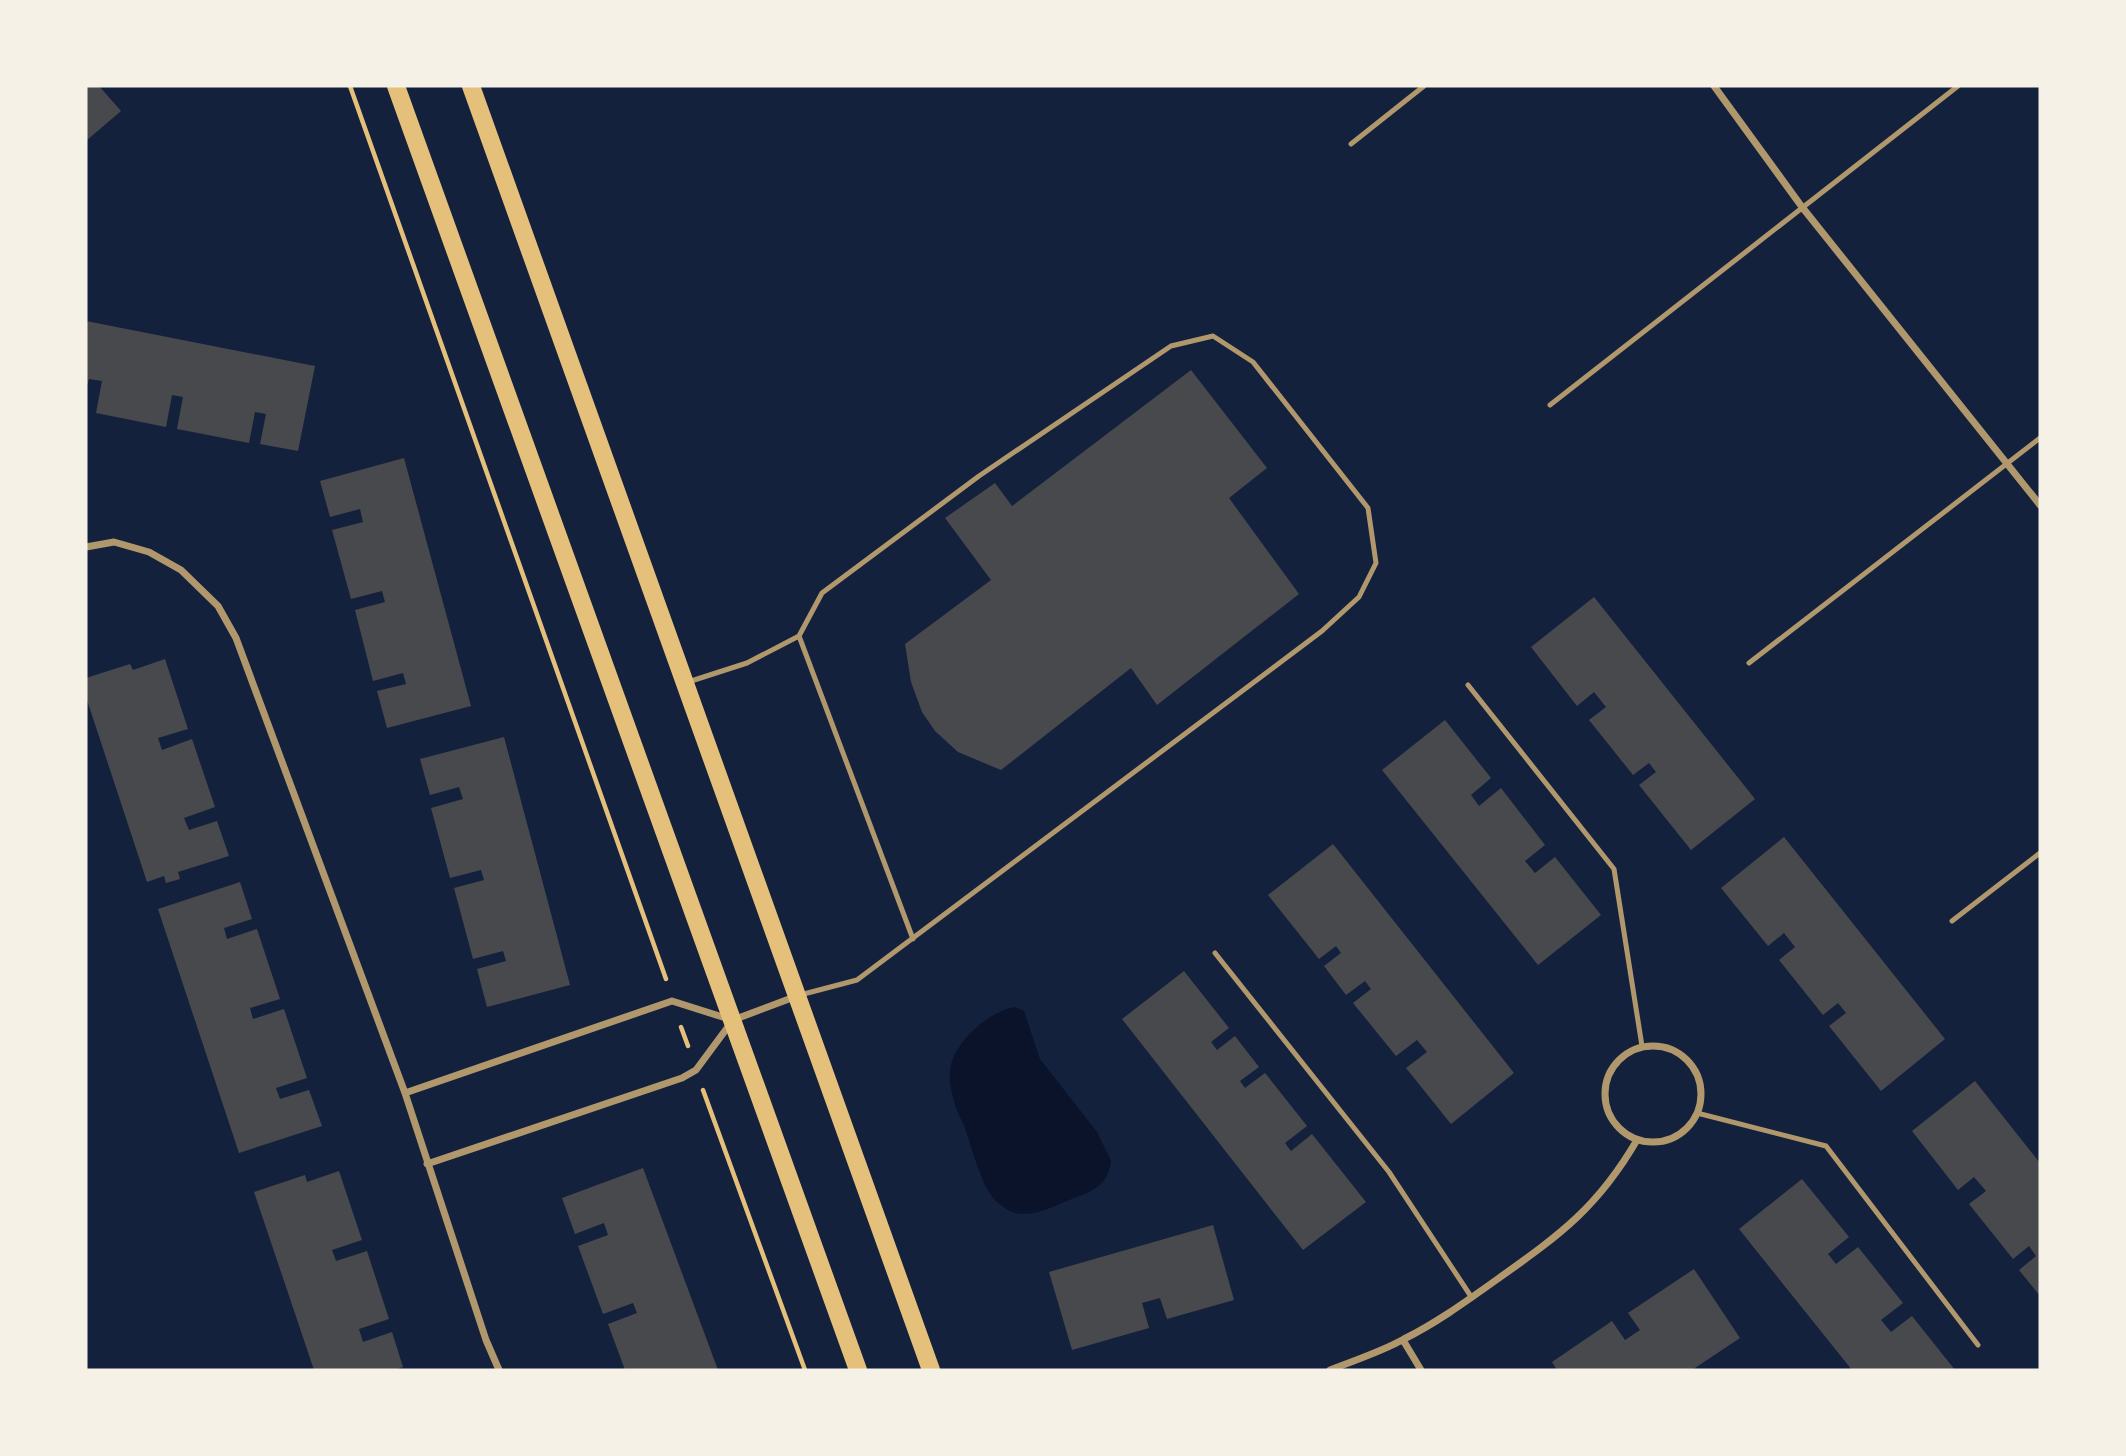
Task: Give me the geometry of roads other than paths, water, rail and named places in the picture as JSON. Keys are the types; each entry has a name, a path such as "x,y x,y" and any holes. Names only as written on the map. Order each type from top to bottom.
{"main road":[{"path":"396,86 858,1370"},
{"path":"471,86 932,1370"}],"street":[{"path":"1714,86 1802,207 2040,505"},
{"path":"86,547 114,542 149,552 181,570 218,606 236,638 405,1093 486,1340 499,1370"},
{"path":"427,1164 682,1077 696,1070 733,1020 797,996"},
{"path":"405,1093 672,1001 733,1020"},
{"path":"1657,1045 1672,1049 1685,1057 1694,1068 1700,1083 1701,1098 1697,1113 1679,1135 1666,1141 1637,1140 1623,1133 1606,1107 1604,1091 1607,1076 1615,1063 1627,1052 1642,1046 1657,1045"},
{"path":"1330,1370 1402,1340 1472,1297 1559,1235 1592,1204 1619,1172 1637,1140"},
{"path":"1402,1340 1421,1370"}],"lane":[{"path":"1351,145 1424,86"},
{"path":"1550,404 1958,86"},
{"path":"684,683 747,663 799,636 822,593 979,476 1171,346 1213,336 1253,362 1368,508 1376,564 1359,597 1322,631 857,980 797,996"},
{"path":"1749,663 2040,438"},
{"path":"799,636 912,939"},
{"path":"1468,685 1614,869 1642,1046"},
{"path":"1952,921 2040,853"},
{"path":"1215,953 1389,1172 1472,1297"},
{"path":"1697,1113 1826,1146 1978,1345"}],"water":[{"path":"1015,1007 1024,1011 1040,1059 1097,1132 1111,1161 1107,1176 1093,1190 1029,1214 1006,1209 988,1190 956,1106 950,1081 952,1061 969,1034 996,1014"}]}
